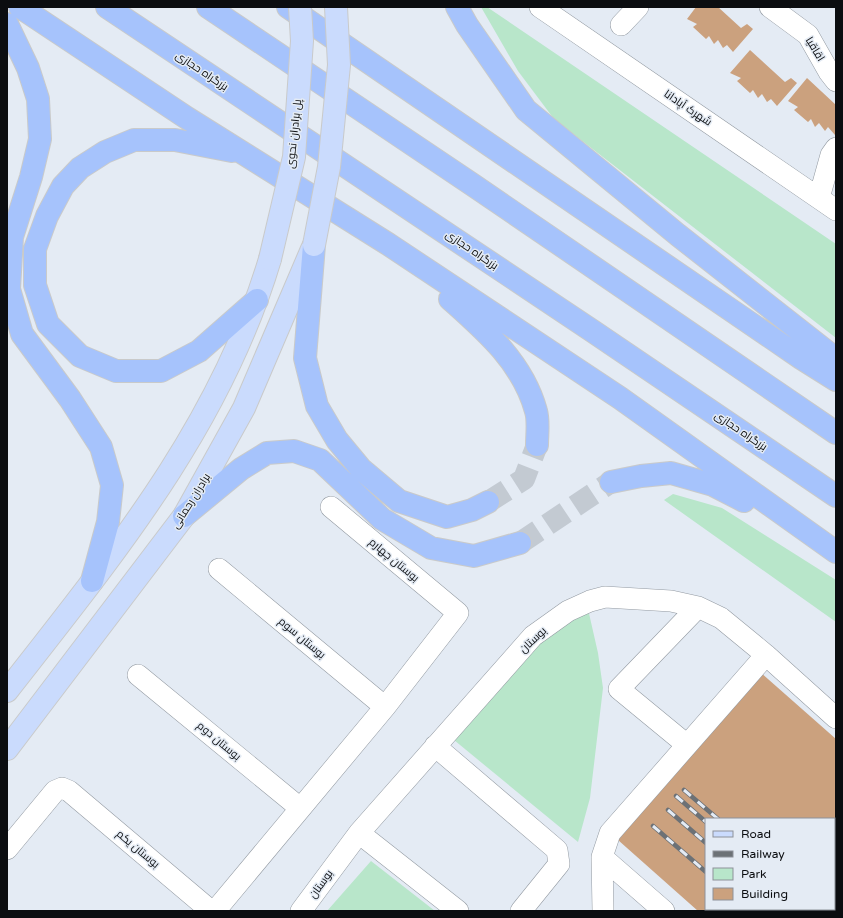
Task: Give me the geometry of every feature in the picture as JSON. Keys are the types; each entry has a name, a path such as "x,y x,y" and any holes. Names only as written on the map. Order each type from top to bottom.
{"highway":[{"path":"20,7 94,58 388,244 620,398 836,552"},
{"path":"42,7 94,58"},
{"name":"بزرگراه حجازی","path":"107,7 591,330 836,496"},
{"path":"208,7 836,433"},
{"path":"235,7 292,63"},
{"path":"288,7 801,358 836,380"},
{"path":"457,7 467,25 526,110 678,235 836,359"},
{"path":"7,24 28,68 38,99 40,139 31,177 12,237 10,289 22,334 70,399 100,447 112,485 108,522 92,581"},
{"path":"243,152 175,140 134,140 105,152 80,168 63,186 47,216 35,249 34,284 48,324 80,356 116,371 161,371 199,351 257,300"},
{"path":"388,244 491,335 523,377 537,412 537,445"},
{"path":"314,245 305,358 317,406 337,440 361,469 399,501 447,517 472,510 488,502"},
{"path":"184,516 247,465 267,453 294,451 320,460 382,519 431,548 474,556 520,543"},
{"path":"611,482 641,476 671,473 713,485 816,539"}],"main road":[{"name":"پل برادران نحوی","path":"257,300 270,259 294,157 302,41 300,7"},
{"path":"314,245 329,167 339,65 336,7"},
{"name":"برادران رحمانی","path":"7,749 184,516 244,408 314,245"},
{"path":"7,691 138,520 189,442 228,369 257,300"}],"street":[{"name":"شهرک آپادانا","path":"540,7 836,210"},
{"path":"621,25 638,7"},
{"name":"اقاقیا","path":"770,7 808,35 829,72 836,81"},
{"path":"819,198 831,155 836,148"},
{"name":"بوستان چهارم","path":"331,507 458,613 385,707"},
{"name":"بوستان سوم","path":"219,569 385,707"},
{"name":"بوستان","path":"301,911 359,833 533,636 568,611 605,597 671,601 698,607 721,618 766,655 836,718"},
{"path":"687,745 619,689 698,607"},
{"path":"603,911 602,857 610,833 766,655"},
{"name":"بوستان دوم","path":"138,674 300,808"},
{"path":"215,911 385,707"},
{"path":"435,746 557,850 559,864 521,911"},
{"name":"بوستان یکم","path":"7,849 56,791 62,788 69,791 211,911"},
{"path":"359,833 458,911"},
{"path":"602,857 664,911"}],"green space":[{"path":"481,7 487,7 836,244 836,338 554,119 518,71"},
{"path":"673,494 722,508 836,580 836,622 664,500"},
{"path":"588,609 598,653 603,688 590,798 578,842 454,740 535,645"},
{"path":"371,861 435,911 327,911"}],"building":[{"path":"696,7 718,7 741,28 747,24 753,29 733,52 727,45 723,48 718,40 714,44 709,36 706,39 693,27 697,24 687,19"},
{"path":"750,50 785,82 791,78 797,83 777,106 771,99 767,102 762,94 758,98 753,90 750,93 737,81 741,78 730,73"},
{"path":"807,78 836,105 835,135 828,127 825,131 819,123 815,127 811,119 808,122 794,110 798,107 788,101"},
{"path":"760,672 836,739 836,911 698,911 618,840"}],"tunnel":[{"path":"488,502 524,479 537,445"},
{"path":"520,543 611,482"}],"railway":[{"path":"684,790 717,818"},
{"path":"676,796 705,821"},
{"path":"668,810 705,842"},
{"path":"653,826 705,871"}]}
